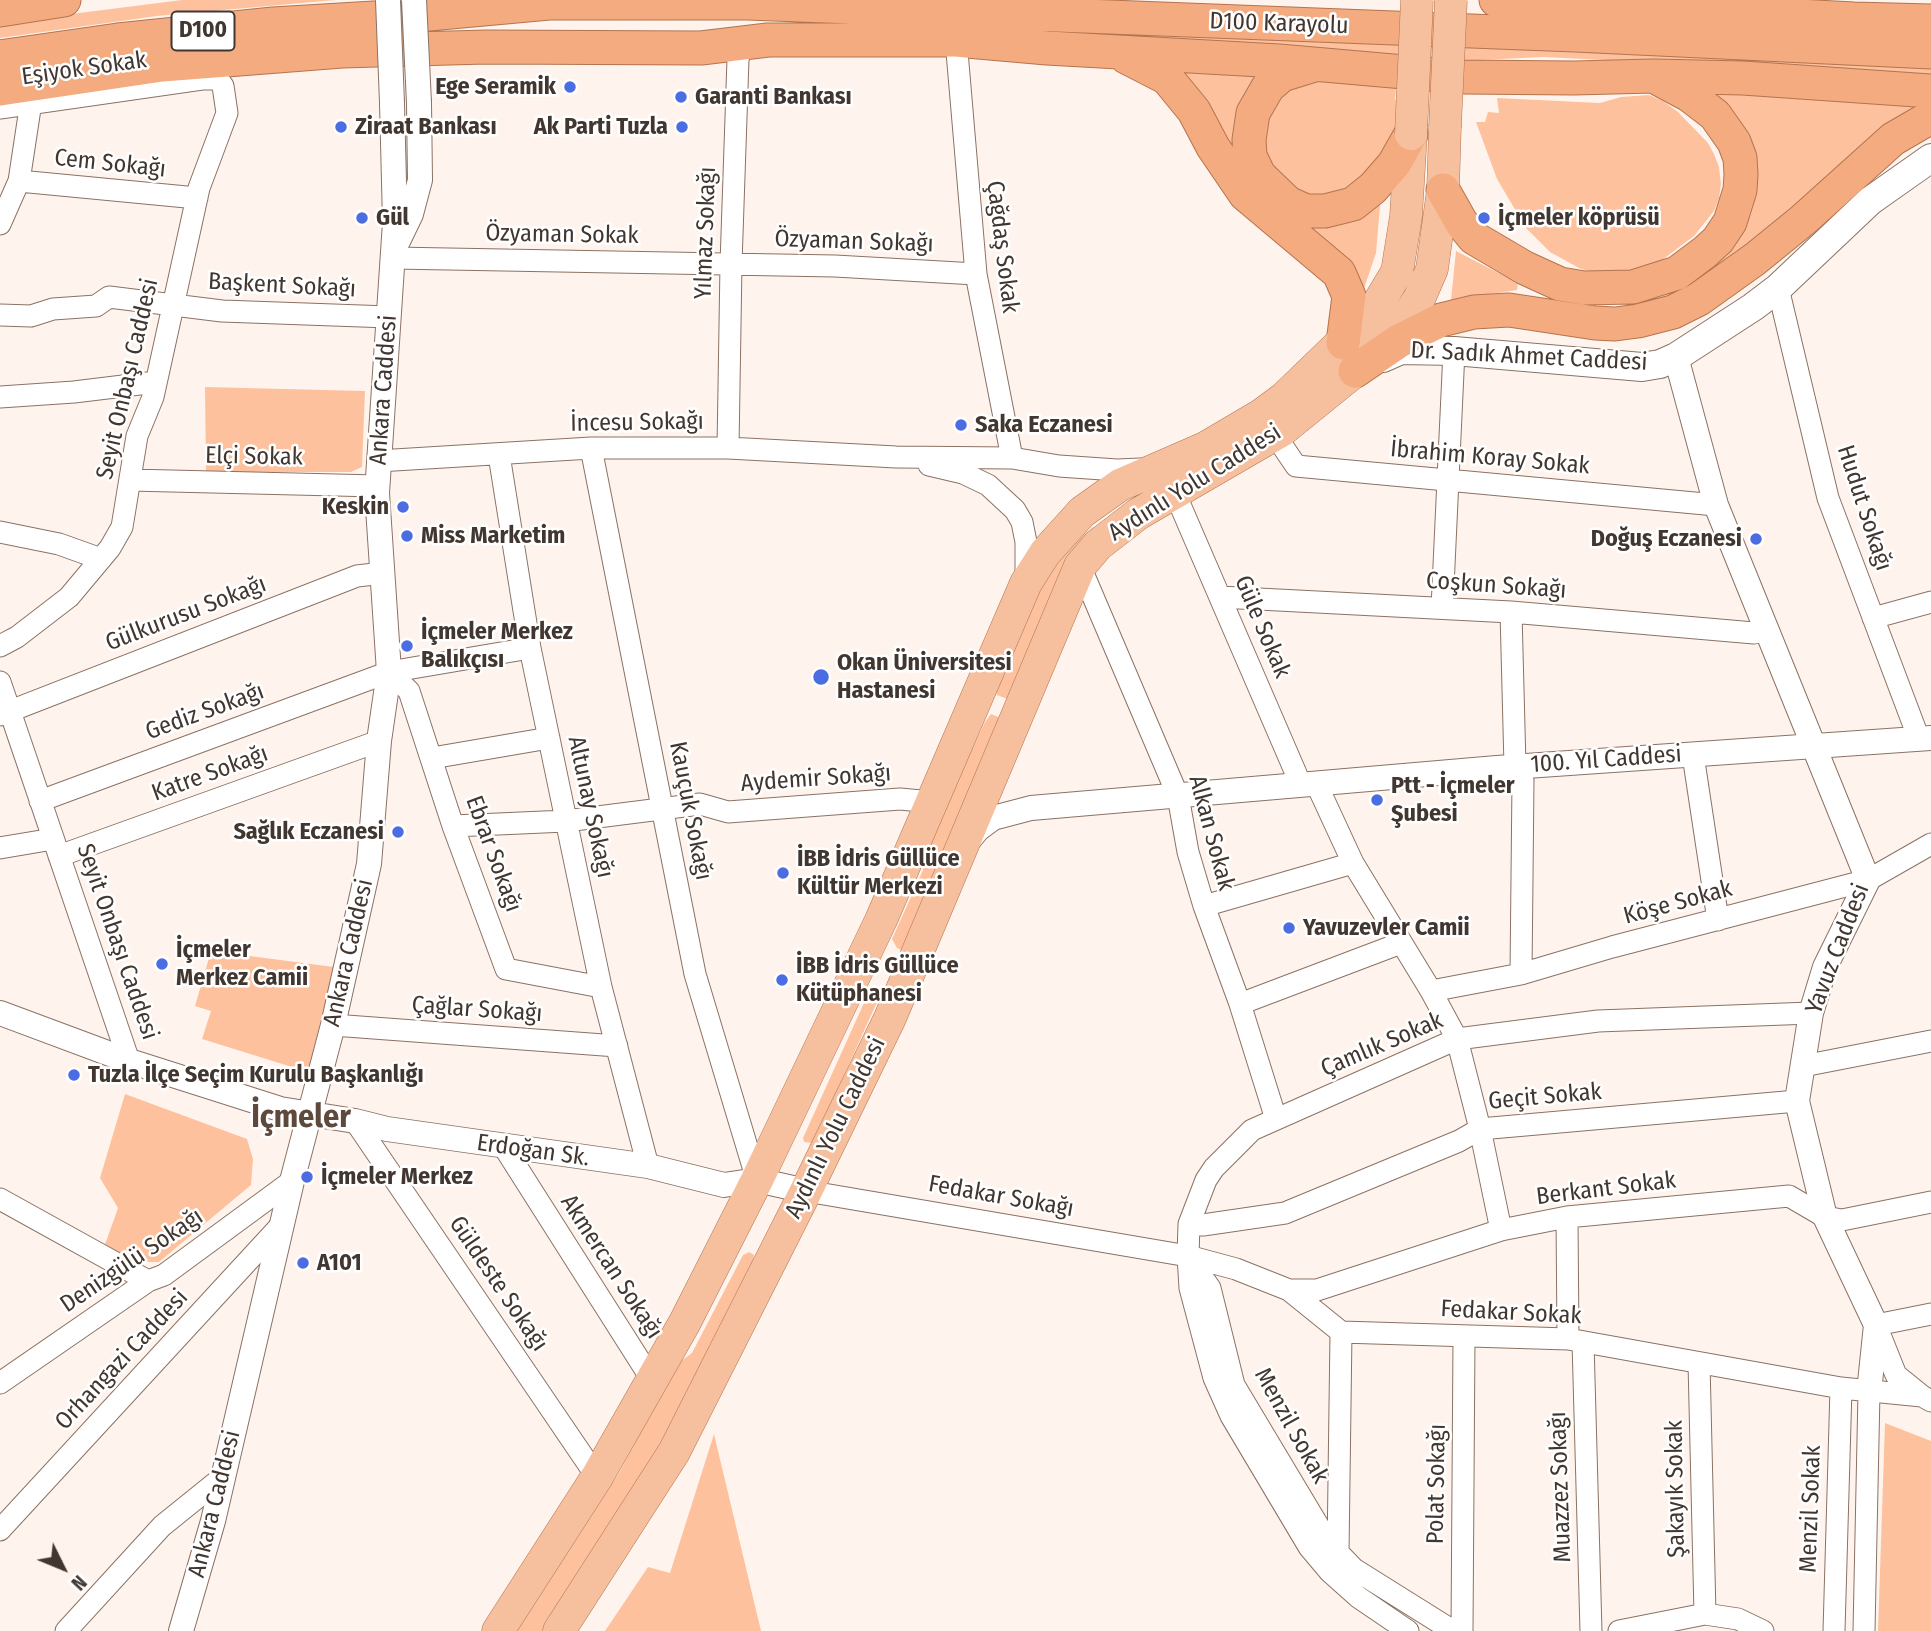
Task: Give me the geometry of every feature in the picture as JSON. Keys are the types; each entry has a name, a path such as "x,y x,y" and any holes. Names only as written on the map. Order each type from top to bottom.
{"highway":[{"path":"0,10 64,0"},
{"path":"1496,0 1931,21"},
{"path":"1923,0 1931,1"},
{"name":"D100 Karayolu","path":"0,57 118,40 348,18 403,5 549,3 748,3 1576,35 1931,52"},
{"path":"403,5 508,16 584,20 768,40 956,40 1320,64 1461,77 1743,78 1931,91"},
{"path":"0,89 162,65 342,51 486,47 701,48 768,40"},
{"path":"1114,52 1167,78 1194,111 1213,147 1245,194 1339,273 1349,296 1349,357 1399,341 1441,320 1474,312 1509,310 1615,324 1673,312 1725,282 1803,220 1893,139 1931,117"},
{"path":"1320,64 1282,75 1268,87 1253,113 1249,140 1251,156 1259,175 1287,203 1306,211 1325,211 1353,204 1373,188 1394,164 1411,134"},
{"path":"1443,190 1461,222 1474,238 1525,268 1560,284 1584,288 1633,287 1677,273 1718,240 1730,222 1740,190 1740,159 1734,142 1715,115 1689,95 1654,76"}],"main road":[{"path":"1349,357 1397,272 1406,216 1417,0"},
{"path":"1172,478 1284,398 1401,326 1419,299 1434,261 1443,190 1451,0"},
{"name":"Dr. Sadık Ahmet Caddesi","path":"1349,357 1401,350 1454,351 1642,367 1676,357 1778,288 1870,201 1931,158"},
{"name":"Aydınlı Yolu Caddesi","path":"498,1631 597,1477 685,1322 849,989 1026,583 1045,553 1082,512 1120,485 1172,478 1275,435 1349,357"},
{"name":"Aydınlı Yolu Caddesi","path":"559,1631 674,1451 806,1191 896,1003 1080,566 1098,545 1172,478"},
{"path":"968,721 980,709 997,705 1006,709 1010,731"},
{"path":"881,920 879,942 887,958 896,962 908,958 921,944"},
{"path":"849,989 862,980 877,980 888,985 896,1003"}],"street":[{"name":"Ankara Caddesi","path":"393,258 400,234 411,214 420,180 419,103 403,5"},
{"name":"Ankara Caddesi","path":"181,1631 213,1521 292,1181 333,1026 369,864 379,741 389,672 377,486 395,222 392,103 403,5"},
{"name":"Yılmaz Sokağı","path":"728,448 738,59 747,43 768,40"},
{"name":"Çağdaş Sokak","path":"956,40 976,274 1012,458"},
{"name":"Eşiyok Sokak","path":"0,108 202,79 218,79"},
{"name":"Seyit Onbaşı Caddesi","path":"0,646 18,637 69,597 101,559 122,527 138,436 153,397 197,198 227,113 223,86 218,79"},
{"path":"0,224 19,181 31,102"},
{"name":"Cem Sokağı","path":"19,181 197,198"},
{"path":"411,214 405,247 423,259"},
{"name":"Özyaman Sokak","path":"393,258 731,264"},
{"name":"Özyaman Sokağı","path":"731,264 835,266 976,274"},
{"name":"Hudut Sokağı","path":"1778,288 1828,498 1873,618 1925,739"},
{"name":"Başkent Sokağı","path":"0,315 31,316 53,309 96,306 109,297 172,307 222,311 389,317"},
{"path":"1441,608 1454,351"},
{"name":"Yavuz Caddesi","path":"1676,357 1716,505 1868,880 1825,967 1811,1013 1797,1101 1825,1217 1876,1325"},
{"path":"0,397 74,392 156,382"},
{"name":"İbrahim Koray Sokak","path":"1275,435 1296,466 1716,505"},
{"name":"İncesu Sokağı","path":"378,461 591,448 728,448 896,457"},
{"name":"Kauçuk Sokağı","path":"591,448 695,974 757,1180"},
{"name":"Altunay Sokağı","path":"499,455 530,648 566,821 601,987 648,1166"},
{"path":"896,457 1012,458 1059,466 1117,470 1172,478"},
{"path":"896,457 963,473 988,485 1005,499 1022,522 1026,542 1026,583"},
{"name":"Güle Sokak","path":"1172,478 1220,597 1308,784 1457,1039 1480,1129 1501,1230"},
{"name":"Elçi Sokak","path":"130,480 377,486"},
{"path":"0,532 59,544 101,559"},
{"name":"Alkan Sokak","path":"1080,566 1178,796 1188,852 1204,906 1240,1004 1276,1119"},
{"name":"Gülkurusu Sokağı","path":"5,713 357,576 383,573"},
{"name":"Coşkun Sokağı","path":"1220,597 1511,612 1754,633 1767,631"},
{"path":"1873,618 1931,601"},
{"path":"1511,612 1515,766 1523,780 1521,974"},
{"name":"Gediz Sokağı","path":"40,801 389,672 530,648"},
{"name":"Ebrar Sokağı","path":"389,672 410,691 453,826 506,970 601,987"},
{"name":"Seyit Onbaşı Caddesi","path":"0,682 5,713 40,801 129,1061"},
{"path":"432,758 549,738"},
{"name":"100. Yıl Caddesi","path":"1031,808 1515,766 1925,739"},
{"name":"Katre Sokağı","path":"0,848 56,847 379,741"},
{"path":"1693,755 1718,920"},
{"path":"997,764 992,785 995,795 1005,804 1031,808"},
{"name":"Aydemir Sokağı","path":"453,826 566,821 700,804 727,812 900,799 932,802"},
{"path":"961,850 978,829 993,818 1031,808"},
{"name":"Köşe Sokak","path":"1431,991 1521,974 1868,880 1931,844"},
{"path":"1204,906 1353,863"},
{"path":"1240,1004 1401,943"},
{"name":"Erdoğan Sk.","path":"0,1013 129,1061 280,1109 387,1129 648,1166 724,1185 757,1180"},
{"name":"Çamlık Sokak","path":"1188,1256 1189,1224 1206,1180 1214,1168 1252,1130 1457,1039 1598,1021 1811,1013"},
{"name":"Çağlar Sokağı","path":"333,1026 617,1046"},
{"path":"1803,1066 1931,1041"},
{"name":"Geçit Sokak","path":"1189,1224 1203,1225 1285,1213 1459,1141 1480,1129 1797,1101"},
{"name":"Güldeste Sokağı","path":"355,1121 597,1477"},
{"name":"Akmercan Sokağı","path":"504,1147 652,1380"},
{"path":"757,1180 806,1191"},
{"name":"Denizgülü Sokağı","path":"1,1380 148,1281 164,1275 292,1181"},
{"name":"Fedakar Sokağı","path":"806,1191 1188,1256"},
{"name":"Berkant Sokak","path":"1289,1290 1317,1290 1501,1230 1567,1217 1789,1196 1825,1217"},
{"path":"0,1199 148,1281"},
{"path":"1825,1217 1842,1220 1931,1202"},
{"name":"Muazzez Sokağı","path":"1567,1217 1591,1631"},
{"name":"Orhangazi Caddesi","path":"0,1530 282,1224"},
{"path":"1188,1256 1236,1269 1289,1290 1341,1332 1338,1553"},
{"name":"Menzil Sokak","path":"1188,1256 1210,1288 1234,1385 1328,1542 1354,1569 1453,1631"},
{"name":"Menzil Sokak","path":"1188,1256 1191,1288 1214,1378 1231,1416 1265,1476 1309,1547 1330,1572 1358,1597 1408,1631"},
{"path":"1876,1325 1931,1314"},
{"path":"1864,1631 1869,1392 1876,1325"},
{"path":"1876,1325 1896,1376 1926,1399"},
{"name":"Fedakar Sokak","path":"1341,1332 1576,1341 1841,1388 1926,1399"},
{"name":"Polat Sokağı","path":"1462,1631 1464,1337"},
{"name":"Şakayık Sokak","path":"1699,1363 1705,1614"},
{"name":"Menzil Sokak","path":"1834,1631 1841,1388"},
{"path":"66,1631 162,1526 224,1476"},
{"path":"1619,1631 1705,1614 1738,1619 1763,1631"}],"shaded area":[{"path":"182,0 335,0 157,16 0,38 0,23"},
{"path":"901,19 1931,68 1931,76 1543,57 1438,62 991,29"},
{"path":"1152,58 1282,66 1240,157"},
{"path":"1314,76 1396,88 1395,100 1403,102 1398,132 1353,196 1299,198 1265,166 1265,112 1286,88"},
{"path":"1705,87 1928,101 1806,201 1677,296 1655,300 1674,291 1750,213 1754,201 1756,187"},
{"path":"1649,95 1678,112 1708,143 1719,167 1721,184 1714,211 1694,236 1662,260 1644,268 1627,272 1594,273 1579,268 1550,252 1526,228 1497,179 1476,122 1485,122 1488,112 1499,113 1497,98 1600,103 1621,97"},
{"path":"1381,194 1376,253 1357,309 1291,218"},
{"path":"1456,251 1518,283 1517,290 1451,300"},
{"path":"205,387 365,391 362,467 351,472 206,472"},
{"path":"1093,527 1098,530 1010,700 997,695 996,691 1044,582 1063,553"},
{"path":"991,714 1001,718 907,952 897,948 892,939 923,870 921,857"},
{"path":"211,951 334,967 308,1072 202,1039 211,1011 195,1006"},
{"path":"874,992 878,1000 813,1143 804,1142 803,1138 868,994"},
{"path":"125,1094 247,1139 253,1159 251,1185 159,1262 137,1262 103,1250 118,1208 100,1178"},
{"path":"749,1252 754,1255 753,1260 653,1461 546,1631 517,1631 619,1473 677,1364 692,1353 743,1255"},
{"path":"1885,1423 1931,1441 1931,1631 1878,1631"},
{"path":"714,1434 761,1631 605,1631 648,1567 670,1573"}],"place":[{"name":"Ege Seramik","path":"570,87"},
{"name":"Garanti Bankası","path":"681,97"},
{"name":"Ziraat Bankası","path":"341,127"},
{"name":"Ak Parti Tuzla","path":"682,127"},
{"name":"Gül","path":"362,218"},
{"name":"İçmeler köprüsü","path":"1484,218"},
{"name":"Saka Eczanesi","path":"961,425"},
{"name":"Keskin","path":"403,507"},
{"name":"Miss Marketim","path":"407,536"},
{"name":"Doğuş Eczanesi","path":"1756,539"},
{"name":"İçmeler Merkez Balıkçısı","path":"407,646"},
{"name":"Okan Üniversitesi Hastanesi","path":"821,677"},
{"name":"Ptt - İçmeler Şubesi","path":"1377,800"},
{"name":"Sağlık Eczanesi","path":"398,832"},
{"name":"İBB İdris Güllüce Kültür Merkezi","path":"783,873"},
{"name":"Yavuzevler Camii","path":"1289,928"},
{"name":"İçmeler Merkez Camii","path":"162,964"},
{"name":"İBB İdris Güllüce Kütüphanesi","path":"782,980"},
{"name":"Tuzla İlçe Seçim Kurulu Başkanlığı","path":"74,1075"},
{"name":"İçmeler Merkez","path":"307,1177"},
{"name":"A101","path":"303,1263"}],"district":[{"name":"İçmeler","path":"301,1118"}]}
